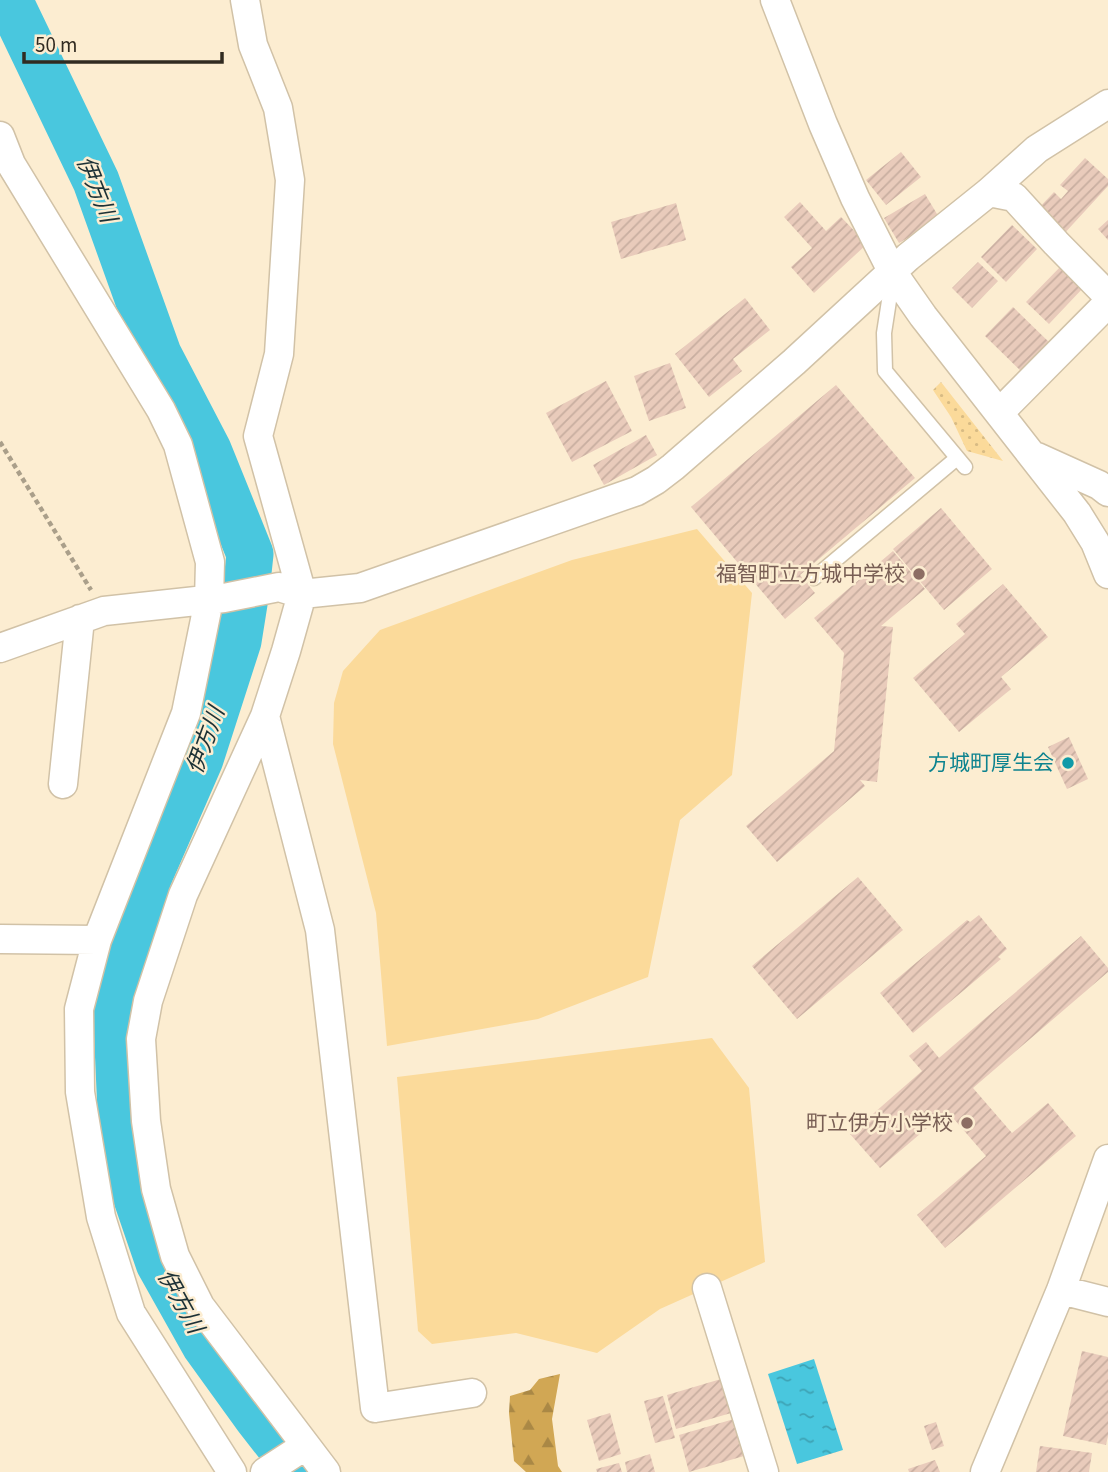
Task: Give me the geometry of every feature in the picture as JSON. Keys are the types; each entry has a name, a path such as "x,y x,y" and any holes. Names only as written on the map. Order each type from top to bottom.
{"street":[{"path":"245,0 253,45 278,108 290,180 279,354 258,436 290,591 286,651 265,716 183,895 148,1001 141,1039 146,1121 156,1189 175,1256 200,1306 300,1448 326,1472"},
{"path":"775,0 849,185 893,273 923,316 1087,527 1108,574"},
{"path":"0,648 92,615 290,591 360,588 636,491 673,467 908,257 989,192 1037,149 1108,104"},
{"path":"0,136 11,164 161,410 178,445 216,599 186,713 97,940 79,1009 80,1092 101,1217 131,1312 232,1472"},
{"path":"989,192 1014,197 1108,296"},
{"path":"999,413 1108,303"},
{"path":"1032,455 1099,485 1108,492"},
{"path":"63,784 92,615"},
{"path":"265,716 320,930 375,1408 472,1393"},
{"path":"0,939 97,940"},
{"path":"985,1472 1061,1290 1108,1159"},
{"path":"707,1288 764,1472"},
{"path":"1061,1290 1108,1303"},
{"path":"265,1472 300,1448"}],"lane":[{"path":"814,578 961,463 885,371 884,333 893,273"}],"path":[{"path":"0,442 92,615"}],"shaded area":[{"path":"941,382 1003,461 967,451 951,417 933,390"},
{"path":"697,529 752,593 732,775 680,820 648,977 538,1019 387,1046 376,913 333,744 334,703 343,671 380,630 572,560"},
{"path":"712,1038 749,1088 765,1262 660,1309 597,1353 516,1333 432,1344 418,1331 397,1077"}],"green space":[{"path":"560,1374 552,1419 558,1466 562,1472 526,1472 514,1461 510,1396 530,1390 539,1379"}],"water":[{"path":"814,1359 843,1450 797,1464 768,1374"}],"building":[{"path":"901,152 921,177 886,205 866,180"},
{"path":"1085,158 1108,179 1108,186 1062,236 1035,212 1054,192 1061,199 1068,191 1060,185"},
{"path":"925,194 940,219 899,243 884,218"},
{"path":"800,202 826,231 841,217 867,244 814,293 791,267 812,248 784,217"},
{"path":"676,203 686,240 621,259 611,222"},
{"path":"1108,220 1108,240 1098,229"},
{"path":"1012,225 1037,249 1006,282 981,257"},
{"path":"978,262 998,281 972,308 952,288"},
{"path":"1062,265 1084,287 1049,324 1026,302"},
{"path":"745,298 770,330 733,359 742,371 709,397 675,354"},
{"path":"1013,307 1052,345 1024,374 985,336"},
{"path":"670,363 686,408 649,421 634,376"},
{"path":"606,381 632,431 572,462 546,413"},
{"path":"836,385 915,478 800,575 815,593 785,619 691,507"},
{"path":"646,435 657,455 604,485 593,465"},
{"path":"941,508 992,569 944,610 893,549"},
{"path":"893,551 925,589 881,626 893,627 877,782 860,780 865,786 777,862 746,826 834,751 844,653 814,618"},
{"path":"1003,584 1048,637 1001,677 1011,689 959,732 913,678 965,634 956,624"},
{"name":"方城町厚生会","path":"1069,737 1088,779 1067,789 1048,747"},
{"path":"858,877 903,930 797,1019 752,966"},
{"path":"979,915 1007,949 998,957 1001,959 913,1033 880,993 967,920 970,922"},
{"path":"1081,936 1108,968 1108,972 973,1088 1012,1133 1048,1103 1076,1136 945,1248 917,1215 986,1156 947,1111 880,1168 850,1134 922,1071 909,1056 926,1042 939,1058"},
{"path":"1082,1351 1108,1357 1106,1445 1063,1436"},
{"path":"721,1379 731,1413 676,1429 667,1395"},
{"path":"663,1396 675,1438 655,1443 644,1401"},
{"path":"610,1413 621,1454 599,1461 587,1420"},
{"path":"734,1419 744,1456 689,1472 679,1435"},
{"path":"936,1422 944,1446 932,1450 924,1426"},
{"path":"1040,1446 1092,1453 1089,1472 1036,1472"},
{"path":"650,1454 655,1472 627,1472 625,1462"},
{"path":"935,1460 940,1472 909,1472 908,1469"},
{"path":"619,1463 622,1472 597,1472 596,1469"}],"waterway":[{"name":"伊方川","path":"9,0 96,181 158,354 208,450 250,554 238,641 200,759 149,876 130,935 116,1001 121,1112 135,1193 159,1263 205,1345 300,1472"}],"place":[{"name":"福智町立方城中学校","path":"919,574"},
{"name":"方城町厚生会","path":"1068,763"},
{"name":"町立伊方小学校","path":"967,1123"}]}
